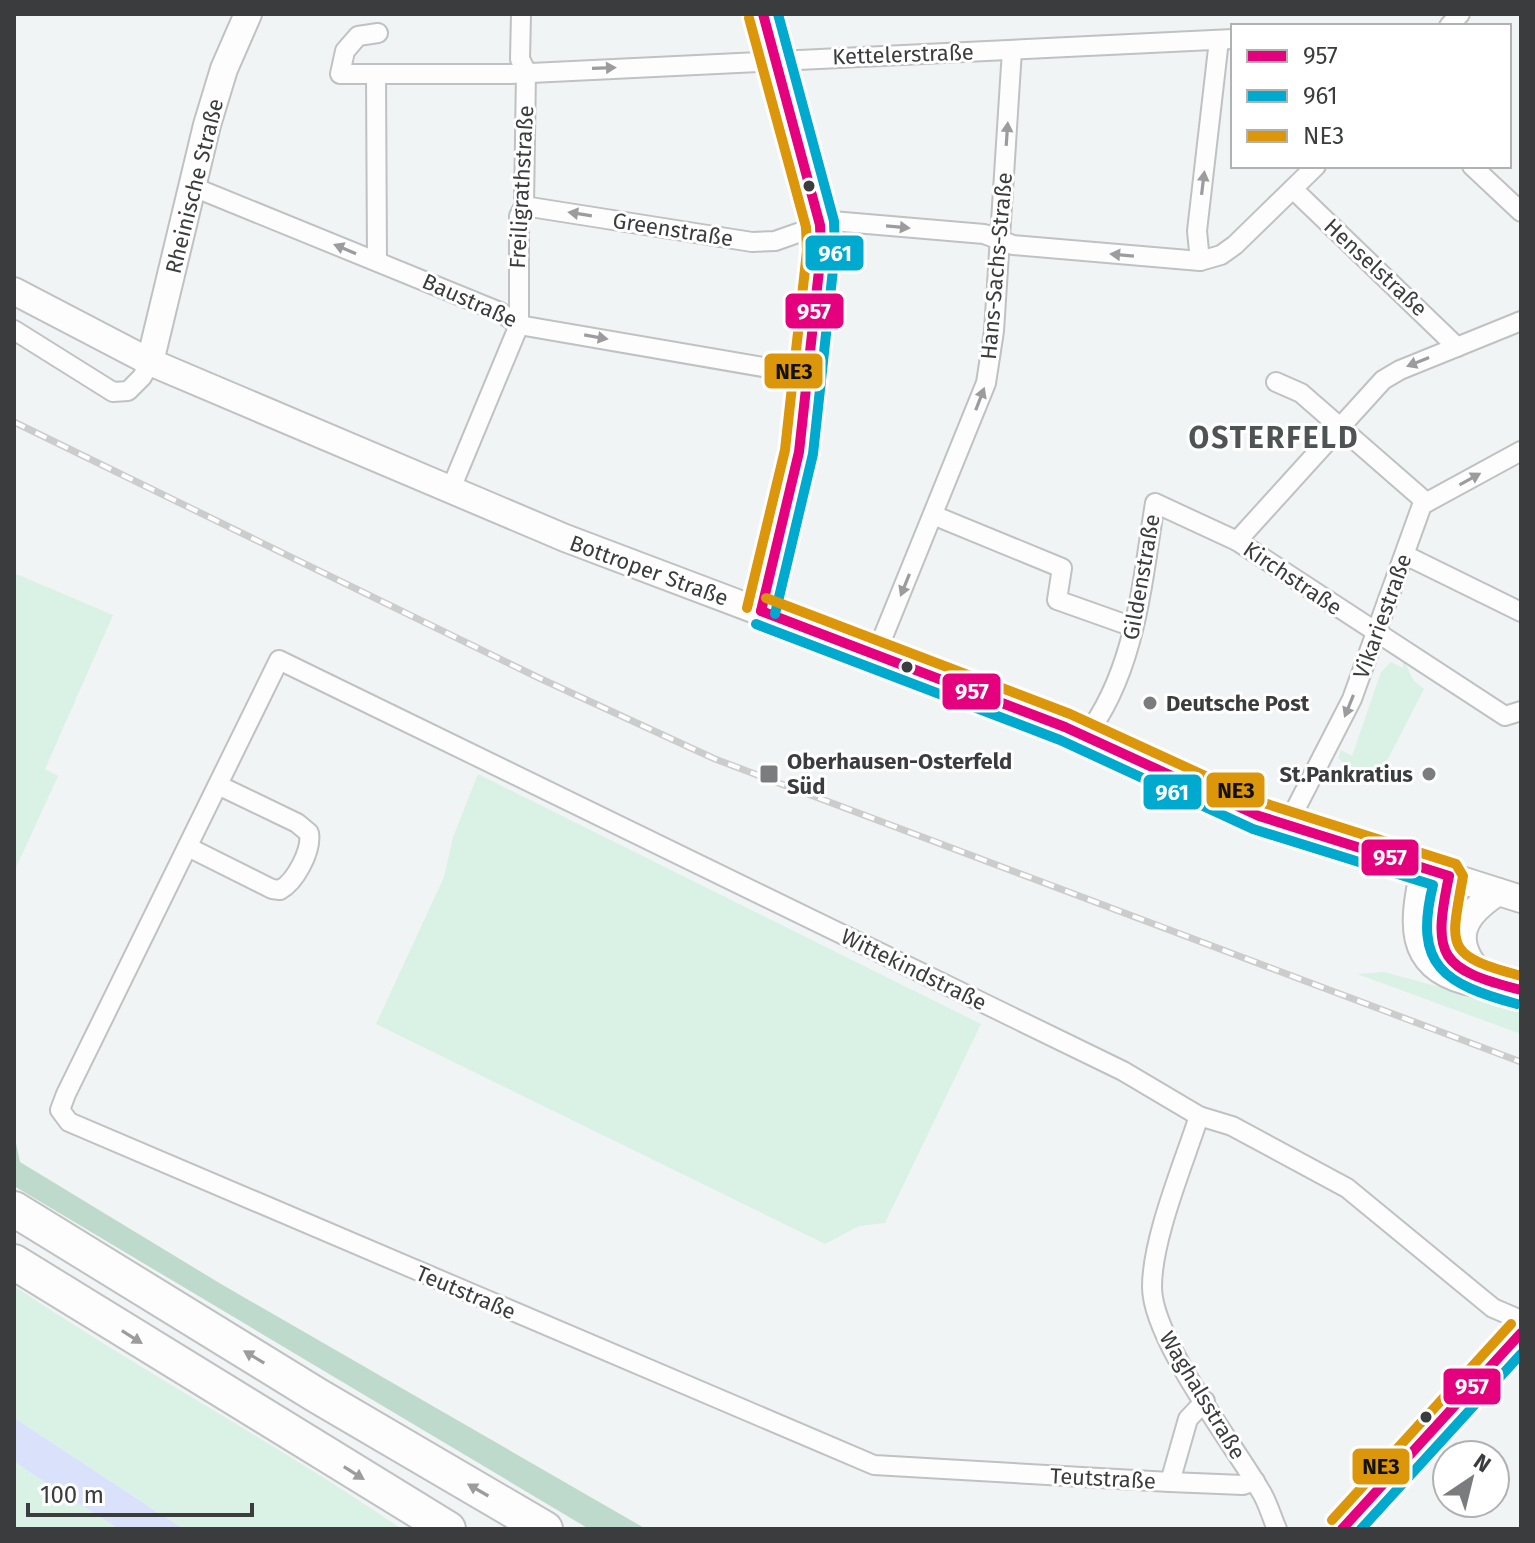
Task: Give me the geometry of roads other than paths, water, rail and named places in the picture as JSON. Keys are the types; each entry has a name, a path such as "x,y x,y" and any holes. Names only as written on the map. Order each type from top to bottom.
{"highway":[{"path":"14,1209 318,1396 545,1529"},
{"path":"14,1262 448,1529"},
{"path":"399,1500 423,1529"}],"main road":[{"name":"Rheinische Straße","path":"150,362 191,186 224,69 248,14"},
{"path":"761,611 799,452 821,280 820,225 763,14"},
{"name":"Bottroper Straße","path":"14,291 72,325 150,362 588,547 876,654 1085,737 1219,800 1294,828 1510,896"},
{"path":"1436,872 1415,923 1420,947 1438,968 1455,977 1521,990"},
{"path":"1488,982 1465,950 1464,923 1475,907 1510,896"},
{"path":"1342,1529 1521,1333"}],"street":[{"name":"Freiligrathstraße","path":"450,491 519,325 519,216 524,206 526,71 520,59 521,14"},
{"name":"Kettelerstraße","path":"378,33 358,36 345,51 340,74 494,74 1226,39"},
{"path":"1226,39 1197,231 1200,261 1221,255 1235,245 1314,168"},
{"name":"Hans-Sachs-Straße","path":"876,654 983,393 991,347 1012,50"},
{"path":"376,74 377,261"},
{"path":"1474,168 1521,212"},
{"name":"Baustraße","path":"191,186 500,312 519,325 809,375"},
{"name":"Henselstraße","path":"1293,189 1457,347"},
{"name":"Greenstraße","path":"524,206 752,242 775,241 832,221 968,232 1013,245 1200,261"},
{"path":"1237,541 1389,376 1520,325"},
{"path":"14,330 113,392 128,391 142,377 150,362"},
{"path":"1276,382 1301,393 1426,502 1521,451"},
{"name":"Vikariestraße","path":"1294,828 1295,810 1337,734 1426,502"},
{"name":"Kirchstraße","path":"1155,503 1237,541 1375,632 1513,714"},
{"name":"Gildenstraße","path":"1085,737 1106,704 1132,641 1155,503"},
{"path":"933,515 1062,568 1057,600 1133,627"},
{"path":"1405,555 1521,612"},
{"name":"Teutstraße","path":"279,660 66,1094 60,1110 69,1122 867,1463 905,1469 1170,1482 1243,1485 1255,1481"},
{"name":"Wittekindstraße","path":"279,660 1123,1071 1199,1116 1232,1126 1347,1188 1493,1308 1521,1320"},
{"path":"188,847 280,890 291,881 304,857 310,838 304,828 218,785"},
{"name":"Waghalsstraße","path":"1199,1116 1165,1225 1152,1287 1159,1321 1255,1481 1277,1529"},
{"name":"Teutstraße","path":"1170,1482 1188,1419 1205,1401"}],"water":[{"path":"14,1418 184,1529 119,1529 28,1471 14,1461"}],"railway":[{"path":"14,422 539,678 715,759 1521,1062"}],"place":[{"name":"Deutsche Post","path":"1150,703"},
{"name":"Oberhausen-Osterfeld Süd","path":"769,774"},
{"name":"St.Pankratius","path":"1429,774"}],"district":[{"name":"OSTERFELD","path":"1274,438"}]}
